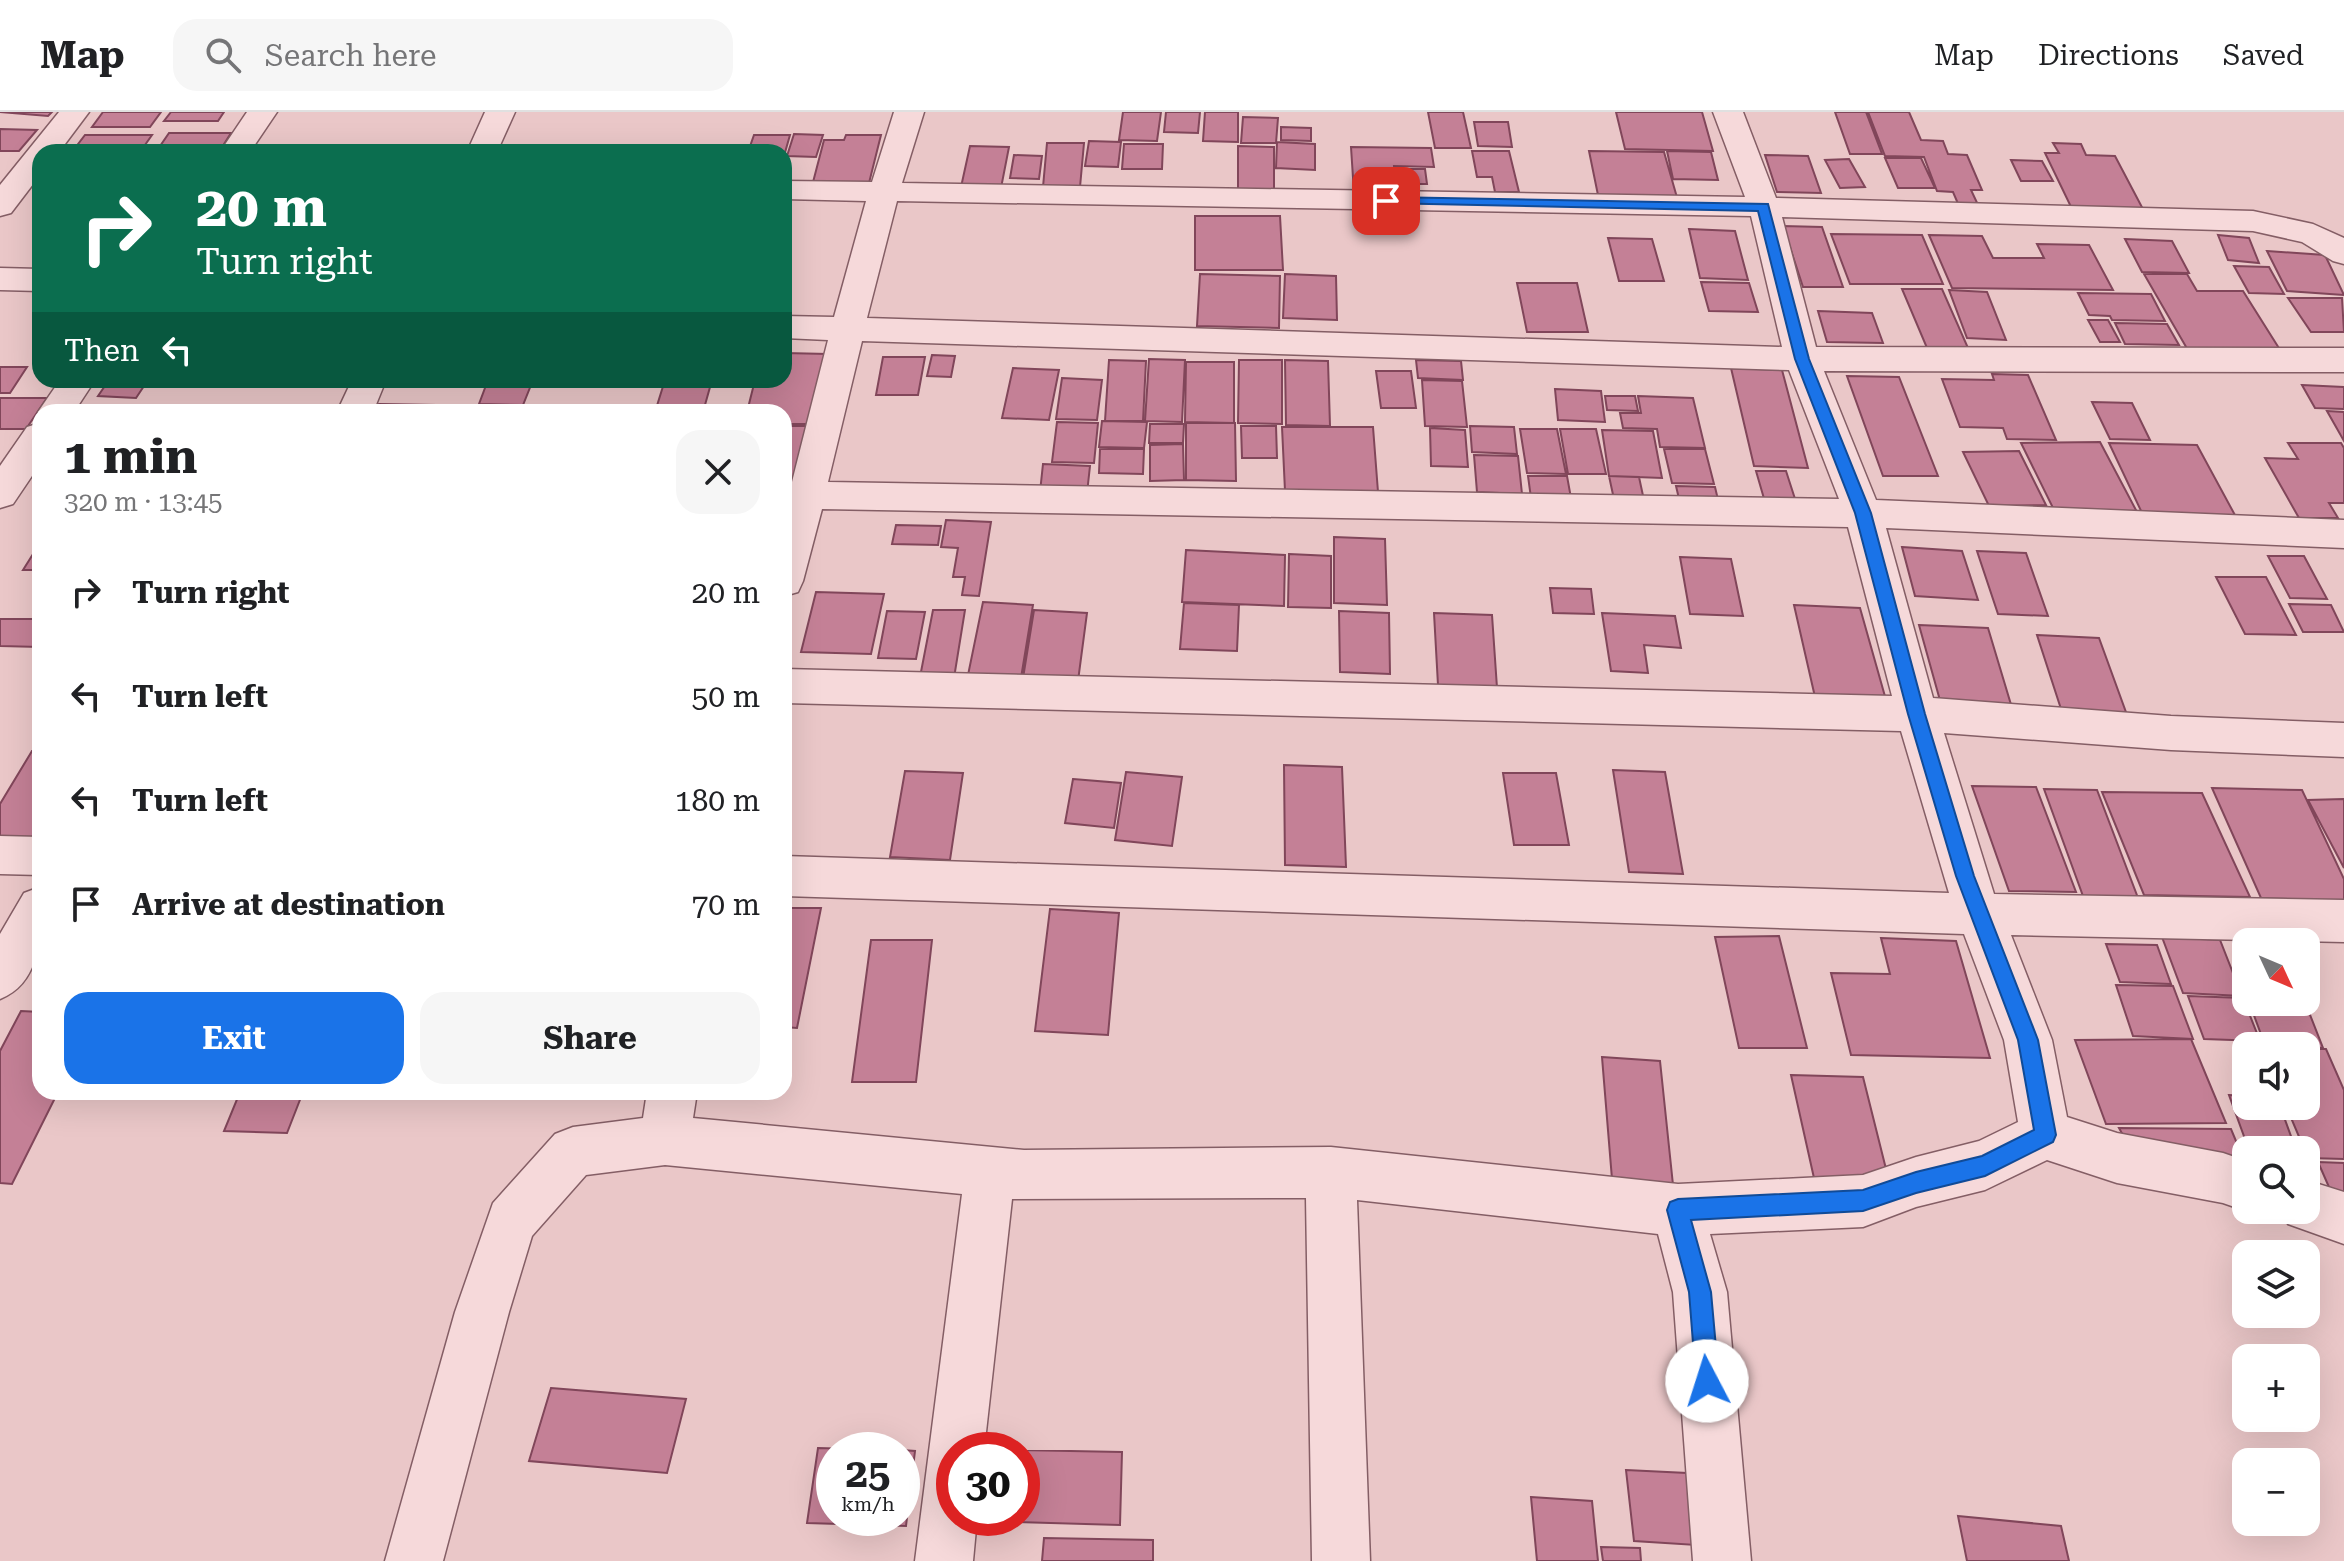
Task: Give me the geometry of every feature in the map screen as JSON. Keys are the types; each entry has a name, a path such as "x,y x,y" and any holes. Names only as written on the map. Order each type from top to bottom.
{"street":[{"path":"49,144 74,112"},
{"path":"240,144 262,112"},
{"path":"486,144 500,112"},
{"path":"792,524 796,495 849,328 882,192 909,112"},
{"path":"1728,112 1764,207 1802,359 1863,513 1917,714 1979,914 2028,1040 2045,1135"},
{"path":"0,206 32,165"},
{"path":"792,190 1764,207 2253,221 2298,230 2332,244 2344,254"},
{"path":"0,279 32,280"},
{"path":"792,327 1802,359 2344,360"},
{"path":"0,494 32,448"},
{"path":"796,495 1863,513 2344,534"},
{"path":"792,686 1917,714 2171,733 2344,740"},
{"path":"0,855 32,856"},
{"path":"792,876 1979,914 2344,921"},
{"path":"0,977 32,921"},
{"path":"665,1140 671,1100"},
{"path":"414,1561 482,1312 511,1221 573,1152 665,1140 1024,1175 1331,1172 1678,1210 1863,1201 1916,1182 1985,1165 2045,1135 2117,1158 2232,1181"},
{"path":"958,1432 990,1171"},
{"path":"1331,1172 1341,1561"},
{"path":"1678,1210 1700,1292 1722,1561"},
{"path":"2320,1210 2344,1218"},
{"path":"944,1561 947,1536"}],"building":[{"path":"0,112 52,112 48,116"},
{"path":"103,112 161,112 150,127 92,127"},
{"path":"171,112 224,112 218,121 164,121"},
{"path":"1123,112 1161,112 1157,141 1119,140"},
{"path":"1166,112 1200,112 1198,133 1164,132"},
{"path":"1205,112 1238,112 1238,142 1203,141"},
{"path":"1428,112 1463,112 1471,148 1435,148"},
{"path":"1616,112 1702,112 1713,151 1625,149"},
{"path":"1835,112 1866,112 1882,154 1850,154"},
{"path":"1868,112 1909,112 1921,140 1943,141 1948,154 1967,155 1982,190 1971,190 1979,207 1959,206 1953,192 1937,191 1924,157 1885,156"},
{"path":"1243,117 1278,118 1276,143 1241,143"},
{"path":"1474,122 1508,122 1512,147 1478,146"},
{"path":"1281,127 1311,128 1311,141 1281,140"},
{"path":"0,129 37,130 19,151 0,151"},
{"path":"169,133 231,133 224,144 161,144"},
{"path":"794,134 823,135 816,157 792,156"},
{"path":"85,135 152,135 146,144 78,144"},
{"path":"754,135 790,135 787,144 751,144"},
{"path":"846,135 881,135 868,187 812,186 824,140 844,140"},
{"path":"1089,141 1121,142 1118,167 1085,166"},
{"path":"1277,142 1315,144 1315,170 1276,168"},
{"path":"1047,143 1084,143 1080,187 1043,187"},
{"path":"2053,143 2081,144 2086,155 2115,156 2145,213 2073,211 2045,153 2059,153"},
{"path":"1124,144 1163,144 1162,169 1122,169"},
{"path":"970,146 1009,147 1001,188 961,187"},
{"path":"1238,146 1274,147 1274,191 1238,190"},
{"path":"1351,147 1431,148 1434,167 1394,166 1396,193 1354,193"},
{"path":"1472,151 1509,151 1519,192 1495,192 1492,177 1477,177"},
{"path":"1589,151 1664,152 1678,201 1599,200"},
{"path":"1667,151 1711,152 1718,180 1673,179"},
{"path":"1014,155 1042,156 1039,179 1010,178"},
{"path":"1765,155 1808,156 1821,193 1777,192"},
{"path":"1885,158 1921,158 1935,188 1898,188"},
{"path":"1849,159 1865,187 1840,188 1825,160"},
{"path":"2011,160 2042,161 2053,181 2021,181"},
{"path":"1397,169 1425,169 1427,184 1399,184"},
{"path":"1195,216 1280,216 1283,270 1195,270"},
{"path":"1783,226 1822,227 1843,287 1803,287"},
{"path":"1689,229 1735,231 1748,280 1700,278"},
{"path":"1831,234 1922,235 1943,284 1850,284"},
{"path":"1929,235 1982,236 1993,258 2044,258 2037,244 2089,245 2113,290 1952,288"},
{"path":"2218,235 2249,238 2259,263 2228,260"},
{"path":"1608,238 1652,239 1664,281 1619,281"},
{"path":"2125,239 2172,241 2189,273 2142,272"},
{"path":"2267,251 2325,255 2344,295 2287,291"},
{"path":"2234,266 2269,267 2284,294 2249,293"},
{"path":"1200,274 1280,276 1279,328 1197,326"},
{"path":"1285,274 1336,276 1337,320 1283,318"},
{"path":"2144,274 2187,274 2197,291 2243,291 2282,353 2189,352"},
{"path":"1701,282 1749,283 1758,312 1709,311"},
{"path":"1517,283 1577,283 1588,332 1527,332"},
{"path":"1902,289 1942,289 1968,348 1927,348"},
{"path":"1949,290 1987,292 2006,340 1967,338"},
{"path":"2078,293 2151,294 2165,321 2112,320 2110,316 2089,315"},
{"path":"2288,298 2342,298 2344,332 2311,332"},
{"path":"1818,311 1872,313 1883,343 1827,342"},
{"path":"2088,320 2108,320 2120,342 2100,342"},
{"path":"2115,323 2167,324 2179,345 2125,344"},
{"path":"792,353 828,354 812,424 792,424 792,404 749,404 753,388 792,388"},
{"path":"932,355 955,356 951,377 927,376"},
{"path":"883,357 925,357 918,395 876,395"},
{"path":"1149,359 1185,360 1182,422 1145,421"},
{"path":"1109,360 1146,361 1143,421 1105,421"},
{"path":"1239,360 1282,360 1282,424 1238,423"},
{"path":"1285,360 1328,361 1330,426 1286,425"},
{"path":"1416,360 1461,361 1463,380 1418,378"},
{"path":"1186,362 1234,362 1234,423 1185,422"},
{"path":"0,367 27,367 10,393 0,393"},
{"path":"1013,368 1059,370 1049,420 1002,418"},
{"path":"1731,368 1782,370 1808,468 1754,466"},
{"path":"1376,371 1411,371 1416,408 1381,408"},
{"path":"1992,374 2028,375 2056,440 2007,439 2003,428 1960,427 1942,379 1994,380"},
{"path":"1847,376 1899,377 1938,476 1883,476"},
{"path":"1062,378 1102,380 1097,420 1056,419"},
{"path":"1422,380 1462,381 1467,427 1425,426"},
{"path":"2302,385 2344,387 2344,409 2315,408"},
{"path":"104,388 143,388 136,398 98,396"},
{"path":"485,388 530,388 523,404 479,404"},
{"path":"662,388 710,388 705,404 658,404"},
{"path":"1555,389 1601,391 1605,422 1558,420"},
{"path":"1605,396 1635,396 1638,411 1607,410"},
{"path":"1638,396 1693,398 1705,448 1660,447 1657,429 1623,428 1620,413 1641,413"},
{"path":"0,398 47,398 43,404 32,404 32,420 26,429 0,429"},
{"path":"2092,402 2132,403 2150,440 2110,439"},
{"path":"2327,411 2344,412 2344,441"},
{"path":"1102,421 1147,422 1144,448 1099,447"},
{"path":"1057,422 1098,423 1094,463 1052,462"},
{"path":"1186,423 1235,423 1236,481 1186,480"},
{"path":"1150,424 1184,424 1183,443 1149,443"},
{"path":"792,426 811,426 799,479 792,479"},
{"path":"1241,426 1276,426 1277,458 1242,458"},
{"path":"1470,426 1514,427 1517,454 1472,452"},
{"path":"1282,427 1373,427 1378,492 1285,491"},
{"path":"1430,428 1465,430 1468,467 1431,466"},
{"path":"1520,429 1557,429 1566,474 1527,473"},
{"path":"1560,429 1596,429 1606,474 1568,474"},
{"path":"1602,430 1653,431 1662,478 1609,476"},
{"path":"2100,442 2137,512 2056,514 2021,443"},
{"path":"2109,443 2197,445 2236,517 2143,515"},
{"path":"2288,443 2341,443 2344,448 2344,503 2329,503 2338,518 2299,518 2265,458 2298,459"},
{"path":"1183,444 1184,480 1150,481 1150,445"},
{"path":"1100,449 1144,449 1143,474 1099,473"},
{"path":"1664,449 1705,449 1714,484 1672,483"},
{"path":"2019,451 2046,505 1989,506 1963,452"},
{"path":"1474,455 1518,456 1522,494 1477,492"},
{"path":"1043,464 1090,466 1087,493 1040,492"},
{"path":"1756,471 1786,471 1796,502 1765,502"},
{"path":"1528,476 1567,476 1571,498 1531,498"},
{"path":"1609,476 1639,477 1645,505 1615,504"},
{"path":"1676,486 1715,487 1719,504 1680,503"},
{"path":"946,520 991,522 979,596 962,595 965,577 953,577 958,548 941,547"},
{"path":"896,525 941,526 938,545 892,544"},
{"path":"1334,537 1385,539 1387,605 1334,603"},
{"path":"1902,547 1962,551 1978,600 1915,596"},
{"path":"1186,550 1285,555 1284,606 1182,602"},
{"path":"1977,551 2026,553 2048,616 1998,614"},
{"path":"1289,554 1331,556 1331,608 1288,607"},
{"path":"32,556 32,570 23,570"},
{"path":"2268,556 2304,556 2327,599 2290,598"},
{"path":"1680,557 1731,559 1743,616 1690,614"},
{"path":"2216,577 2266,577 2296,635 2245,634"},
{"path":"1550,588 1591,589 1594,614 1553,613"},
{"path":"816,592 884,594 871,654 801,652"},
{"path":"983,602 1033,605 1021,678 968,675"},
{"path":"1184,603 1239,605 1237,651 1180,649"},
{"path":"2289,604 2331,605 2344,632 2303,632"},
{"path":"1794,605 1860,608 1886,700 1815,697"},
{"path":"933,610 965,610 954,678 920,677"},
{"path":"1034,610 1087,613 1078,681 1023,678"},
{"path":"887,611 925,612 916,659 878,658"},
{"path":"1339,611 1389,613 1390,674 1340,672"},
{"path":"1434,613 1492,615 1497,688 1438,685"},
{"path":"1602,613 1675,616 1681,648 1644,645 1648,673 1611,671"},
{"path":"0,619 32,619 32,647 0,646"},
{"path":"1919,625 1988,628 2012,708 1941,704"},
{"path":"2037,635 2099,638 2127,715 2062,712"},
{"path":"32,751 32,839 0,837 0,804"},
{"path":"1284,765 1342,767 1346,867 1285,865"},
{"path":"1613,770 1665,772 1683,874 1629,872"},
{"path":"905,771 963,773 950,860 890,857"},
{"path":"1126,772 1182,777 1172,846 1115,840"},
{"path":"1503,773 1556,773 1569,845 1514,845"},
{"path":"1073,779 1121,783 1114,828 1065,823"},
{"path":"1972,786 2036,787 2076,892 2009,891"},
{"path":"2212,788 2302,790 2344,879 2344,901 2261,898"},
{"path":"2044,789 2097,790 2138,898 2083,896"},
{"path":"2102,792 2202,793 2250,897 2144,895"},
{"path":"2344,799 2344,868 2308,800"},
{"path":"792,908 821,908 797,1028 792,1028"},
{"path":"1050,909 1119,913 1108,1035 1035,1031"},
{"path":"1779,936 1807,1048 1739,1048 1715,937"},
{"path":"2162,937 2220,940 2232,971 2232,995 2183,993"},
{"path":"1881,938 1956,941 1990,1058 1851,1055 1831,973 1890,974"},
{"path":"871,940 932,940 916,1082 852,1082"},
{"path":"2106,944 2157,945 2171,984 2120,982"},
{"path":"2116,985 2173,986 2193,1039 2133,1036"},
{"path":"2188,996 2232,998 2232,1016 2250,1016 2256,1032 2232,1032 2232,1040 2204,1039"},
{"path":"21,1011 32,1012 32,1100 54,1100 12,1184 0,1183 0,1051"},
{"path":"2254,1016 2310,1016 2317,1032 2260,1032"},
{"path":"2191,1039 2226,1123 2106,1124 2075,1040"},
{"path":"2320,1049 2326,1049 2344,1090 2344,1159 2320,1158 2320,1136 2299,1136 2292,1120 2320,1120"},
{"path":"1602,1057 1660,1061 1673,1185 1612,1179"},
{"path":"1791,1075 1863,1077 1891,1189 1816,1187"},
{"path":"237,1100 300,1100 287,1133 224,1131"},
{"path":"2238,1120 2285,1120 2291,1136 2244,1136"},
{"path":"2119,1128 2231,1129 2234,1136 2232,1176 2129,1146"},
{"path":"2320,1162 2344,1163 2344,1195 2332,1194"},
{"path":"551,1388 686,1399 667,1473 529,1461"},
{"path":"1040,1450 1122,1452 1120,1525 1040,1523"},
{"path":"816,1462 816,1523 807,1523"},
{"path":"1626,1470 1687,1473 1696,1545 1634,1541"},
{"path":"1531,1497 1592,1501 1598,1561 1537,1561"},
{"path":"1958,1516 2061,1526 2069,1561 1967,1561"},
{"path":"1044,1538 1153,1540 1153,1561 1042,1561"},
{"path":"1601,1547 1640,1548 1641,1561 1603,1561"}],"route":[{"path":"1386,201 1764,207 1802,359 1863,513 1965,876 2028,1040 2045,1135 1985,1165 1916,1182 1863,1201 1678,1210 1700,1292 1707,1381"}]}
